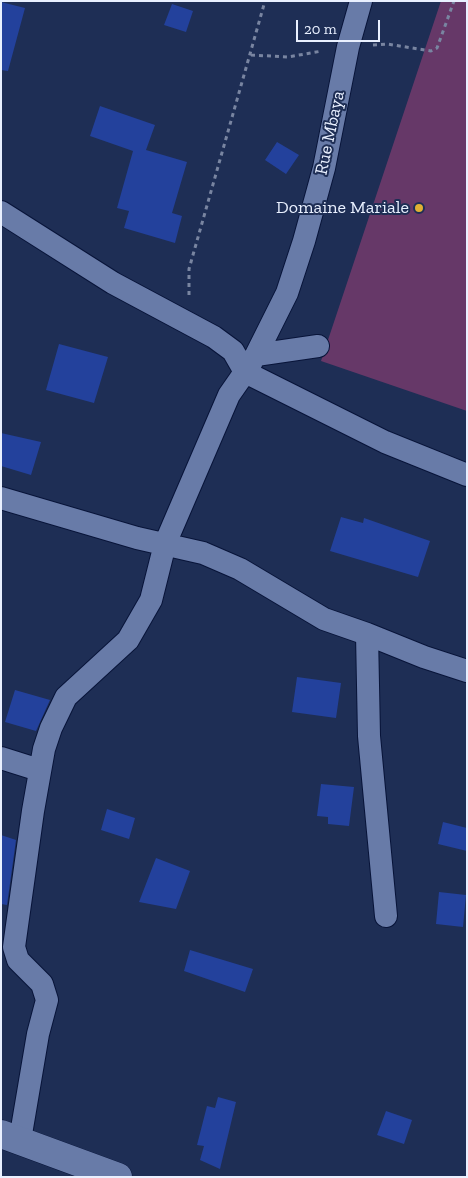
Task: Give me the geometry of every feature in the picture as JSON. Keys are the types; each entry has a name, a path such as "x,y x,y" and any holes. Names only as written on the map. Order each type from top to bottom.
{"street":[{"name":"Rue Mbaya","path":"10,1137 47,1000 42,984 18,960 14,947 39,770 51,728 66,697 128,640 151,600 165,544 229,395 250,363 287,293 304,241 324,168 348,47 361,1"},
{"path":"1,212 112,283 214,337 250,363 385,442 467,475"},
{"path":"250,363 318,346"},
{"path":"1,498 136,538 203,553 240,569 324,619 424,657 467,671"},
{"path":"367,634 369,736 386,916"},
{"path":"1,758 39,770"},
{"path":"10,1137 118,1177"}],"path":[{"path":"187,323 190,269 265,1"}],"shaded area":[{"name":"Domaine Mariale","path":"441,1 467,1 467,411 321,361"}],"building":[{"path":"1,2 25,8 8,71 1,70"},
{"path":"172,4 193,11 186,32 164,25"},
{"path":"100,106 155,125 146,150 187,162 172,213 182,216 175,243 124,228 129,211 117,208 133,151 90,136"},
{"path":"277,142 299,155 286,174 265,160"},
{"path":"59,344 108,357 94,403 46,390"},
{"path":"1,433 41,442 31,475 1,466"},
{"path":"341,517 363,523 364,518 430,541 418,577 330,551"},
{"path":"297,677 341,683 336,718 292,712"},
{"path":"15,690 50,700 36,731 5,722"},
{"path":"321,784 354,787 349,826 328,824 328,817 317,816"},
{"path":"107,809 135,818 129,839 101,830"},
{"path":"443,822 467,828 467,851 438,844"},
{"path":"1,835 16,840 7,905 1,904"},
{"path":"156,858 190,871 176,909 139,902"},
{"path":"439,892 466,895 463,927 436,924"},
{"path":"190,950 253,969 245,992 184,971"},
{"path":"218,1097 236,1102 220,1169 200,1160 204,1146 197,1145 207,1106 215,1108"},
{"path":"386,1111 412,1120 404,1144 377,1135"}],"place":[{"name":"Domaine Mariale","path":"419,208"}]}
